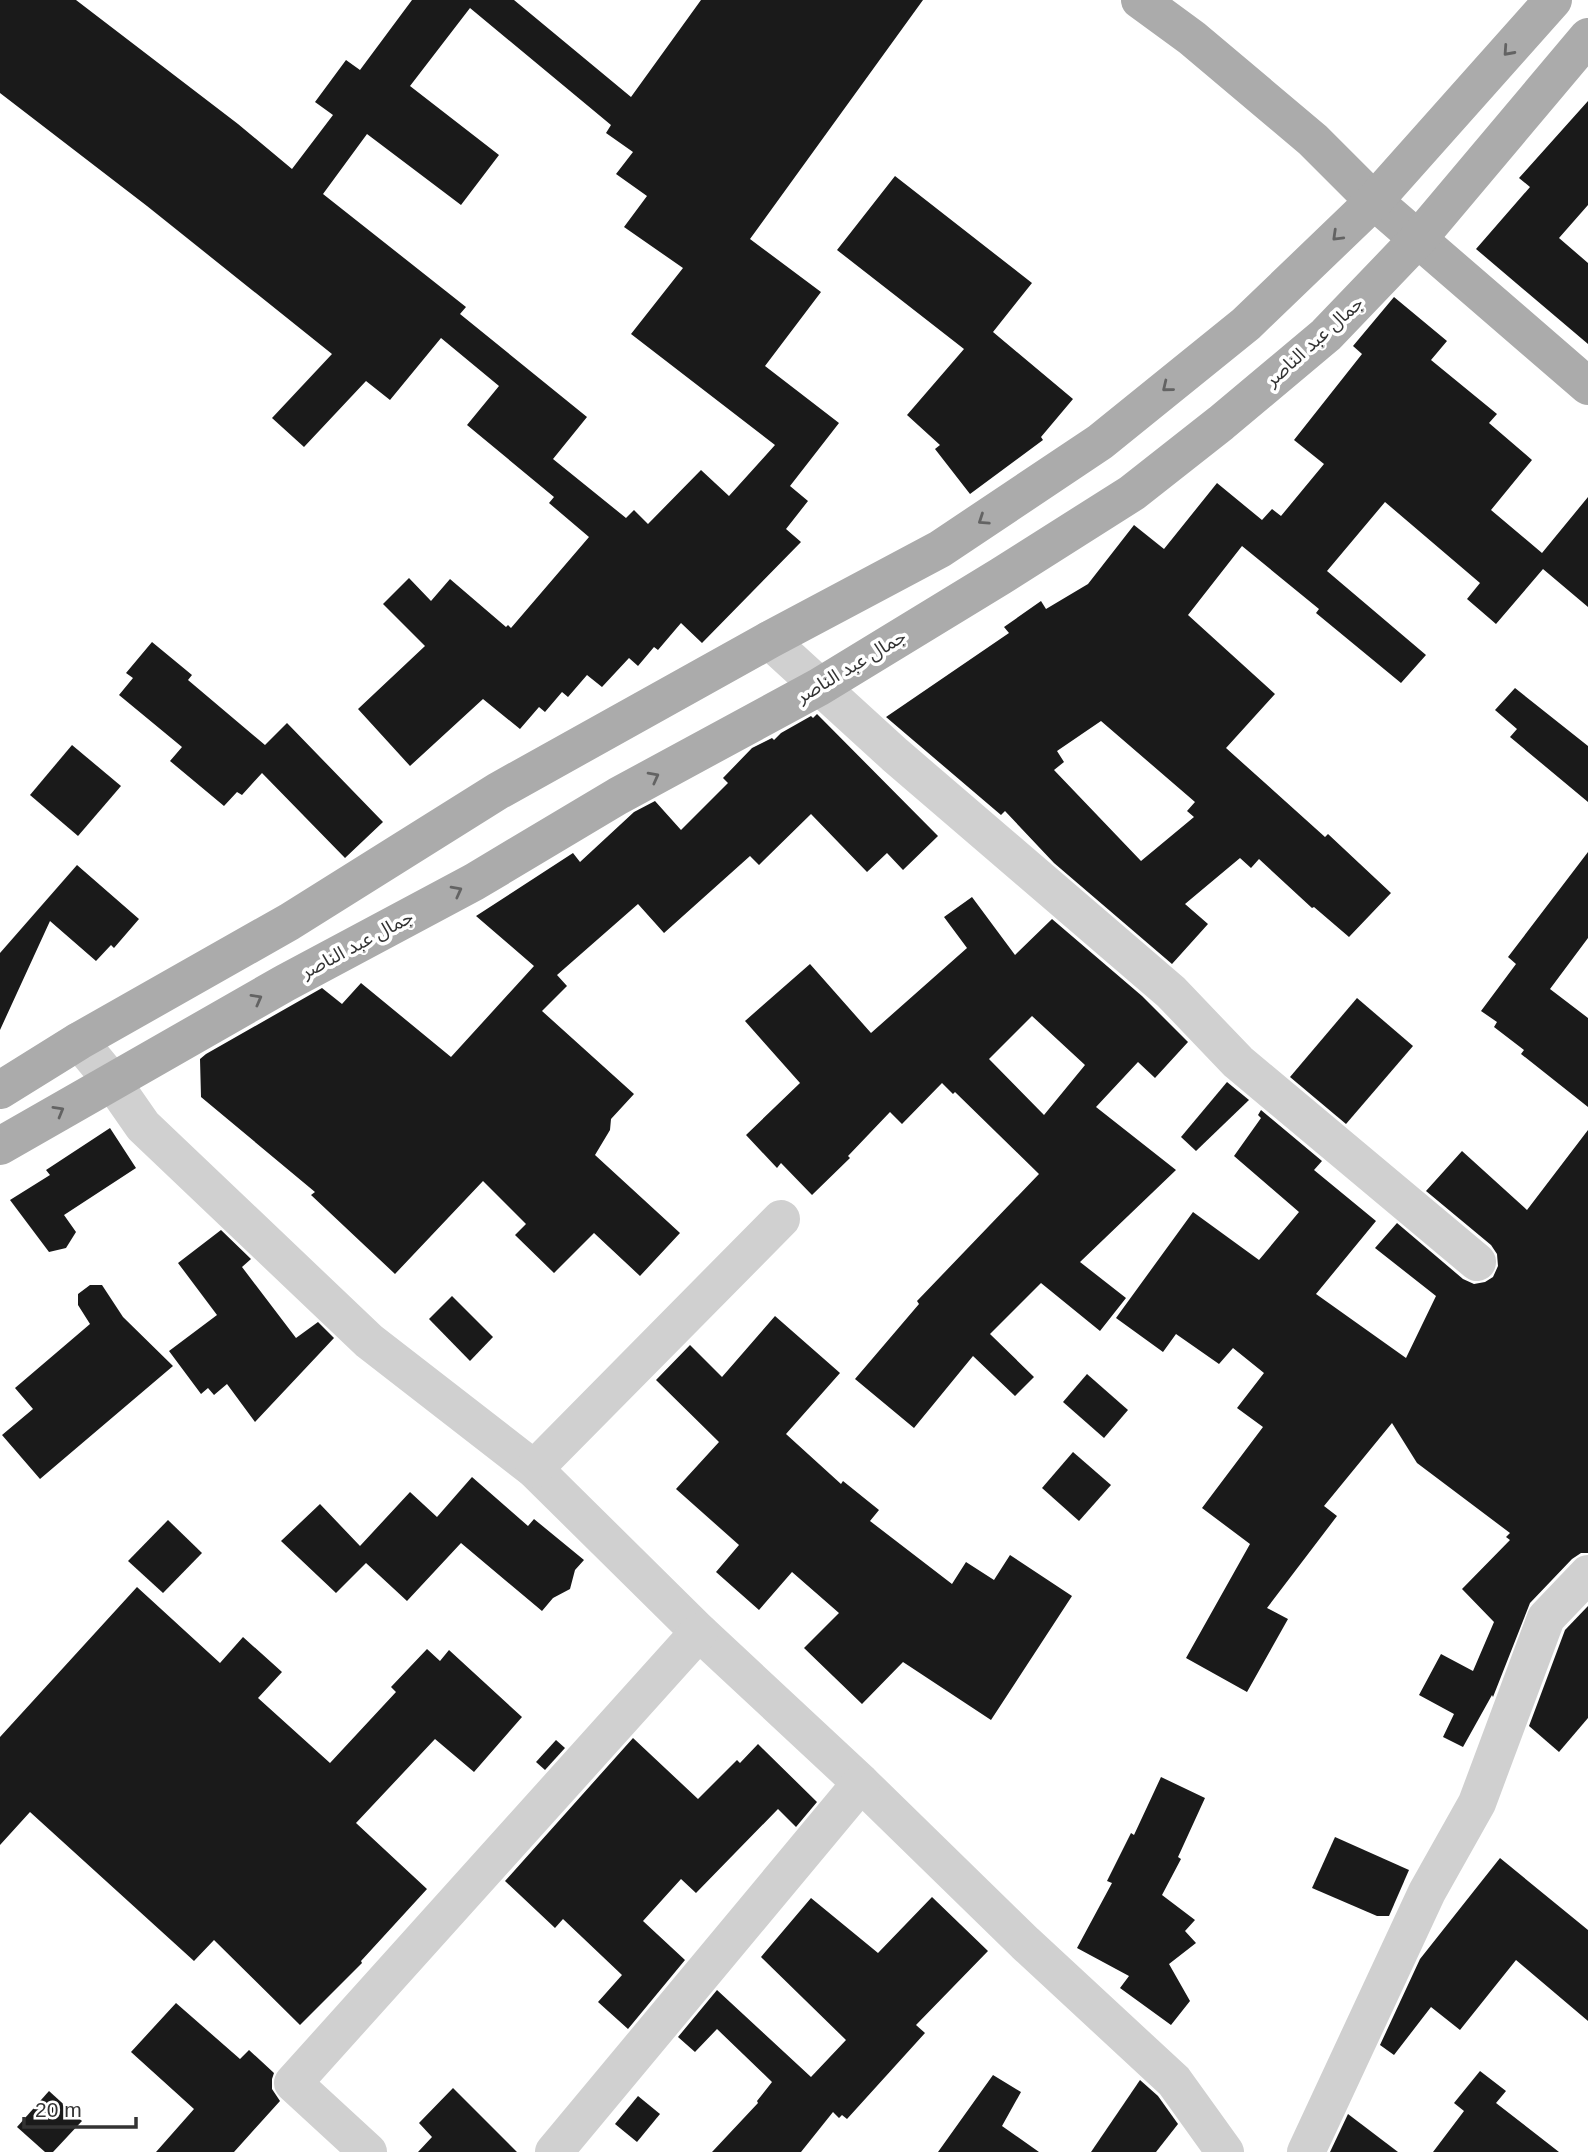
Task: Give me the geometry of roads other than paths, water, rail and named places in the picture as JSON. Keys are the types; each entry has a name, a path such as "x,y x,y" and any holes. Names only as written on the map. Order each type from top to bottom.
{"main road":[{"path":"1140,0 1192,38 1303,132 1374,201 1588,386"},
{"path":"0,1090 79,1041 289,922 498,791 769,640 940,549 1100,442 1246,324 1374,201 1553,0"},
{"name":"جمال عبد الناصر","path":"0,1146 111,1080 474,882 618,796 819,687 1132,493 1326,335 1418,239 1588,37"}],"street":[{"path":"769,640 819,687 1171,992 1238,1062 1477,1262"},
{"path":"79,1041 111,1080 143,1126 369,1341 534,1469 699,1632 1174,2081 1225,2152"},
{"path":"534,1469 781,1219"},
{"path":"1306,2152 1427,1892 1477,1803 1546,1618 1588,1574"},
{"path":"368,2152 293,2082 699,1632"},
{"path":"554,2152 861,1783"}]}
